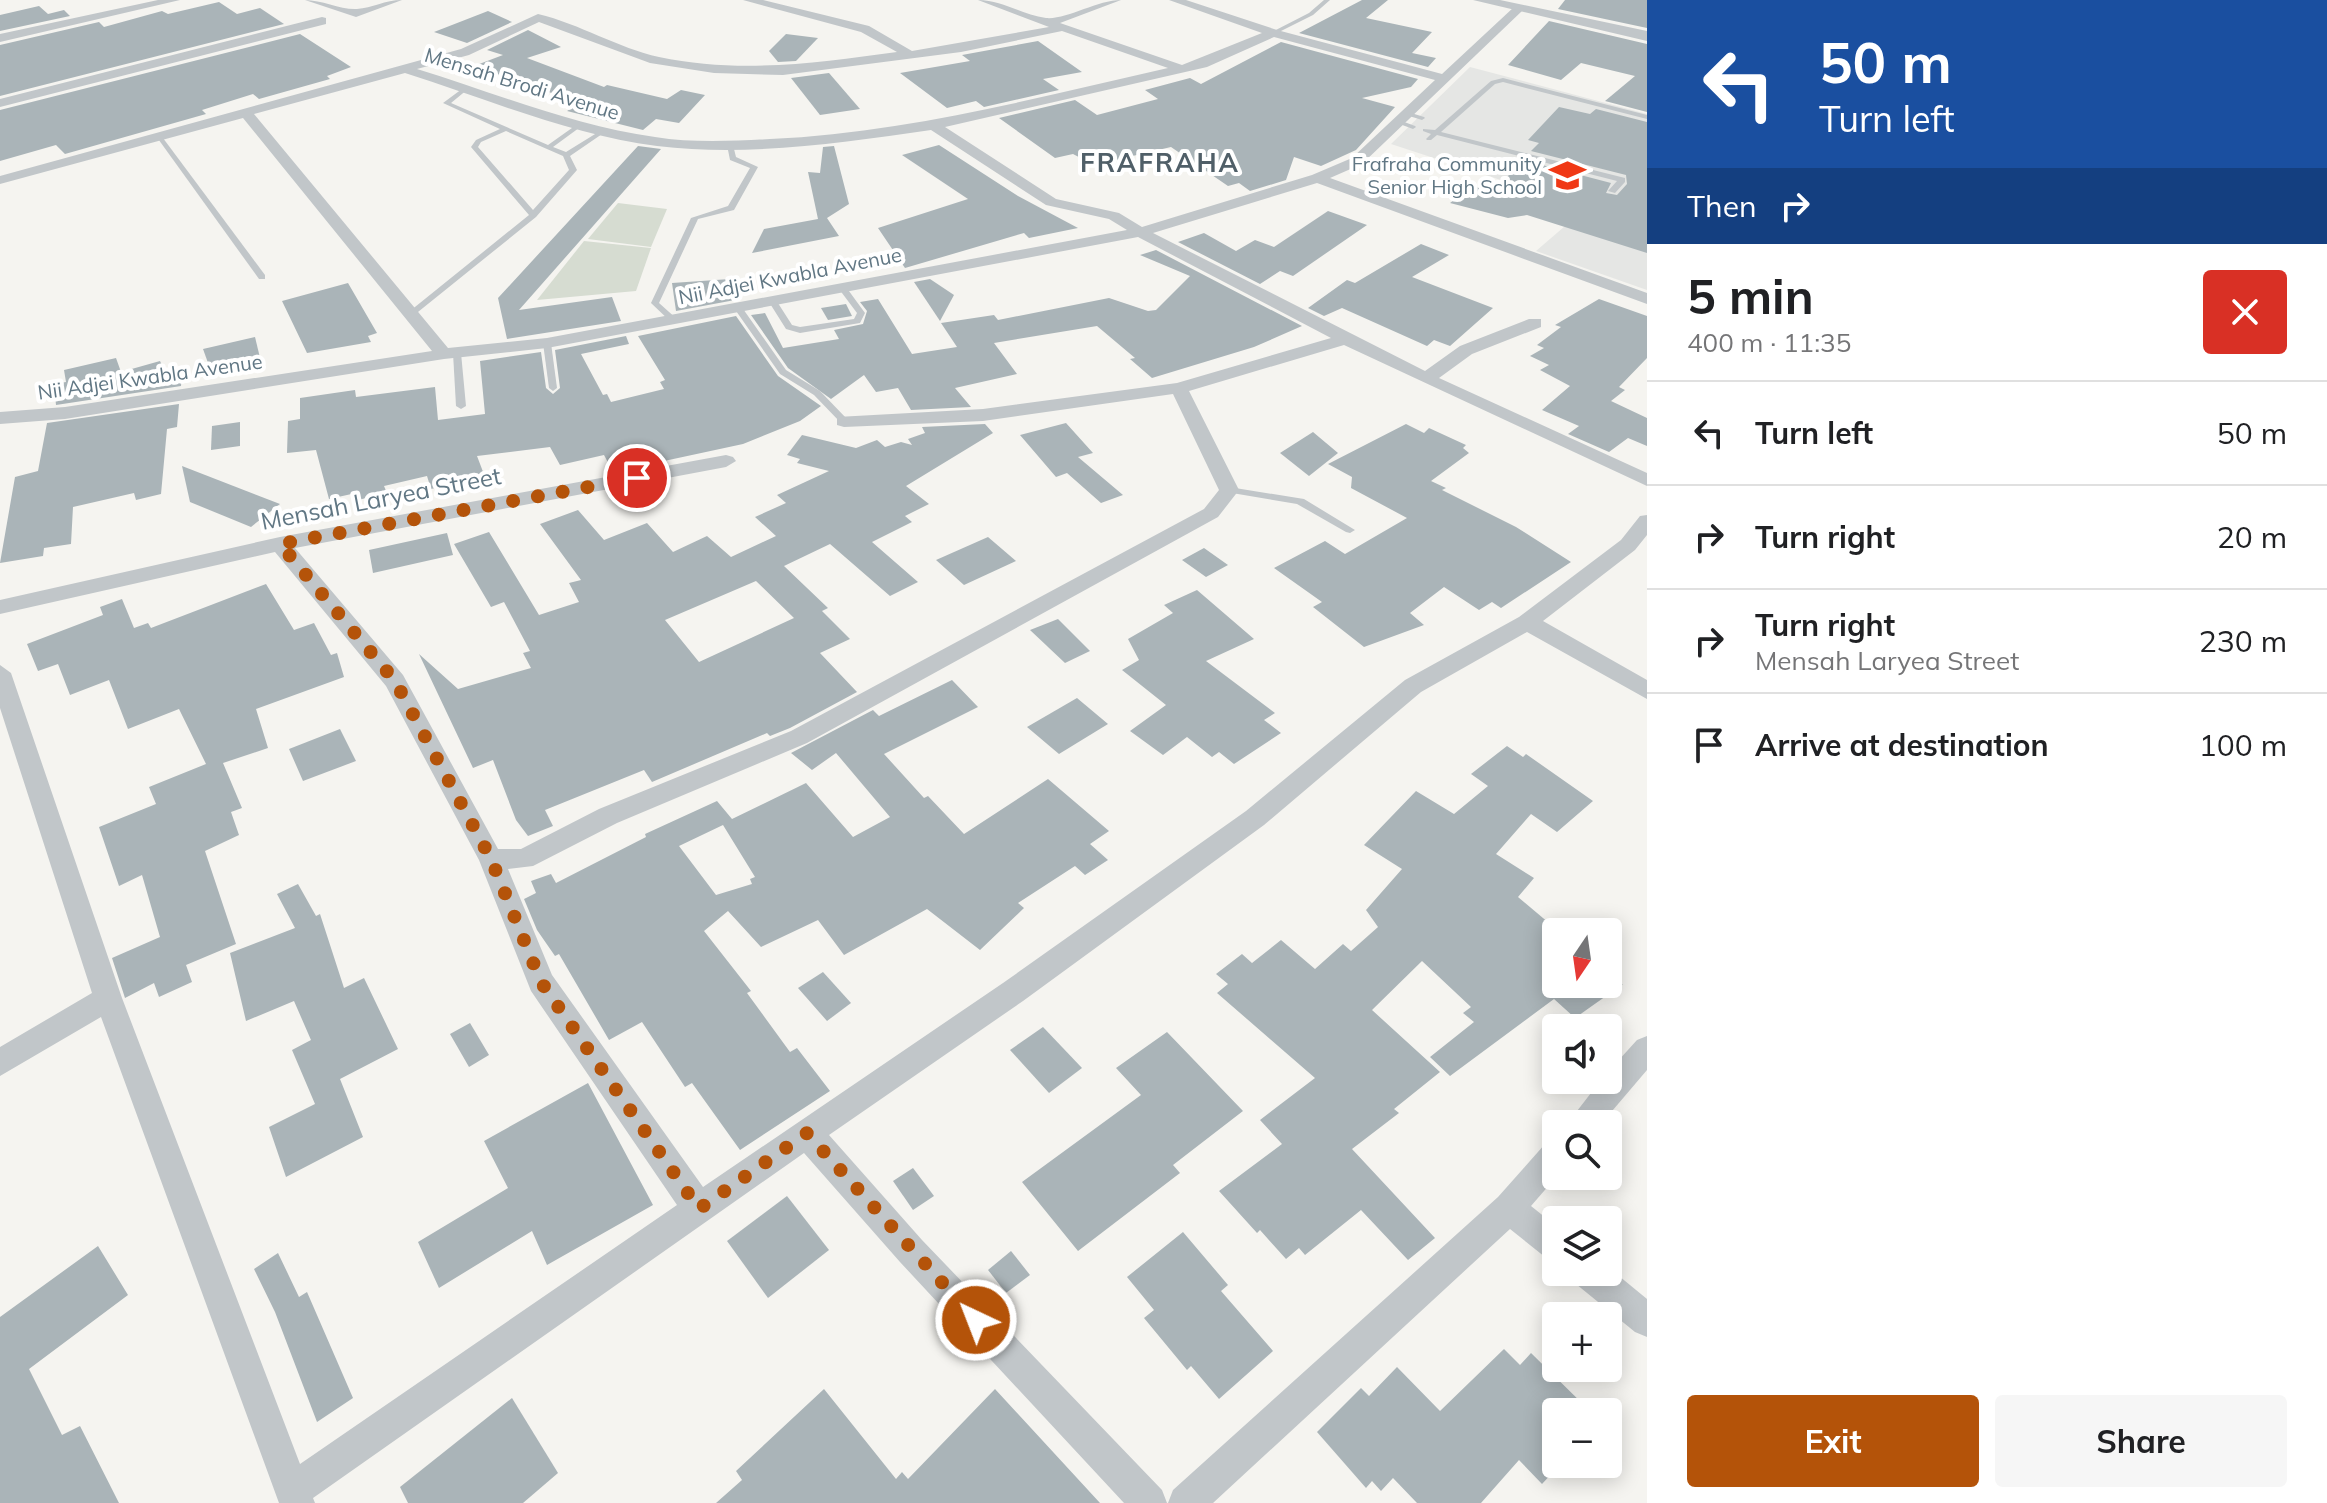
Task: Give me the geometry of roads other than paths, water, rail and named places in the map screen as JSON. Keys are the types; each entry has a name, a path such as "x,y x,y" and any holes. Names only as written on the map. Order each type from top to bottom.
{"street":[{"path":"0,38 134,4 174,0"},
{"path":"311,0 356,13 396,0"},
{"path":"749,0 865,29 909,54"},
{"path":"984,0 1182,69"},
{"path":"1050,22 1115,0"},
{"path":"1175,0 1273,33 1442,78"},
{"path":"1480,0 1647,36"},
{"name":"Nii Adjei Kwabla Avenue","path":"0,418 65,413 450,354 547,343 1141,232 1317,178 1357,161 1411,120 1442,78 1518,9"},
{"path":"405,69 465,52 538,18 654,60 701,68 810,70 1065,27"},
{"path":"0,103 322,21"},
{"name":"Mensah Brodi Avenue","path":"0,180 405,69 602,132 658,142 730,145 824,141 933,126 1182,69 1273,33"},
{"path":"245,112 450,354"},
{"path":"933,126 1051,202 1114,216 1172,251 1426,379 1647,480"},
{"path":"1317,178 1647,299"},
{"path":"1426,379 1466,350 1535,323"},
{"path":"844,421 983,415 1179,388 1348,338"},
{"path":"491,859 524,859 608,816 708,778 799,737 1211,513 1229,490 1179,388"},
{"name":"Mensah Laryea Street","path":"0,607 280,544 726,461"},
{"path":"0,673 108,998 295,1497 1243,827 1413,686 1527,622 1628,545 1647,521"},
{"path":"280,544 395,681 491,859 541,982 699,1209"},
{"path":"1527,622 1647,691"},
{"path":"0,1063 108,998"},
{"path":"1594,1110 1647,1049"},
{"path":"807,1133 911,1251 1149,1503"},
{"path":"1186,1503 1509,1208 1542,1170"},
{"path":"1509,1208 1542,1235"},
{"path":"1605,1286 1647,1320"}],"lane":[{"path":"1273,33 1311,14 1327,0"},
{"path":"1429,139 1493,82 1503,80 1647,117"},
{"path":"413,313 533,215 573,170 566,155 446,103 466,88"},
{"path":"1434,121 1446,124"},
{"path":"549,147 581,124"},
{"path":"503,130 478,141 474,147 533,215"},
{"path":"1425,130 1622,180 1612,191"},
{"path":"566,155 602,132"},
{"path":"158,135 262,277"},
{"path":"674,320 655,303 695,218 731,208 754,167 733,158 730,145"},
{"path":"773,302 789,327 800,330 857,321 861,313 843,289"},
{"path":"738,308 783,372 817,393 844,421"},
{"path":"547,343 553,388"},
{"path":"450,354 461,406"},
{"path":"1229,490 1300,501 1350,530"}],"place":[{"name":"Frafraha Community Senior High School","path":"1568,176"}],"district":[{"name":"FRAFRAHA","path":"1160,163"}]}
